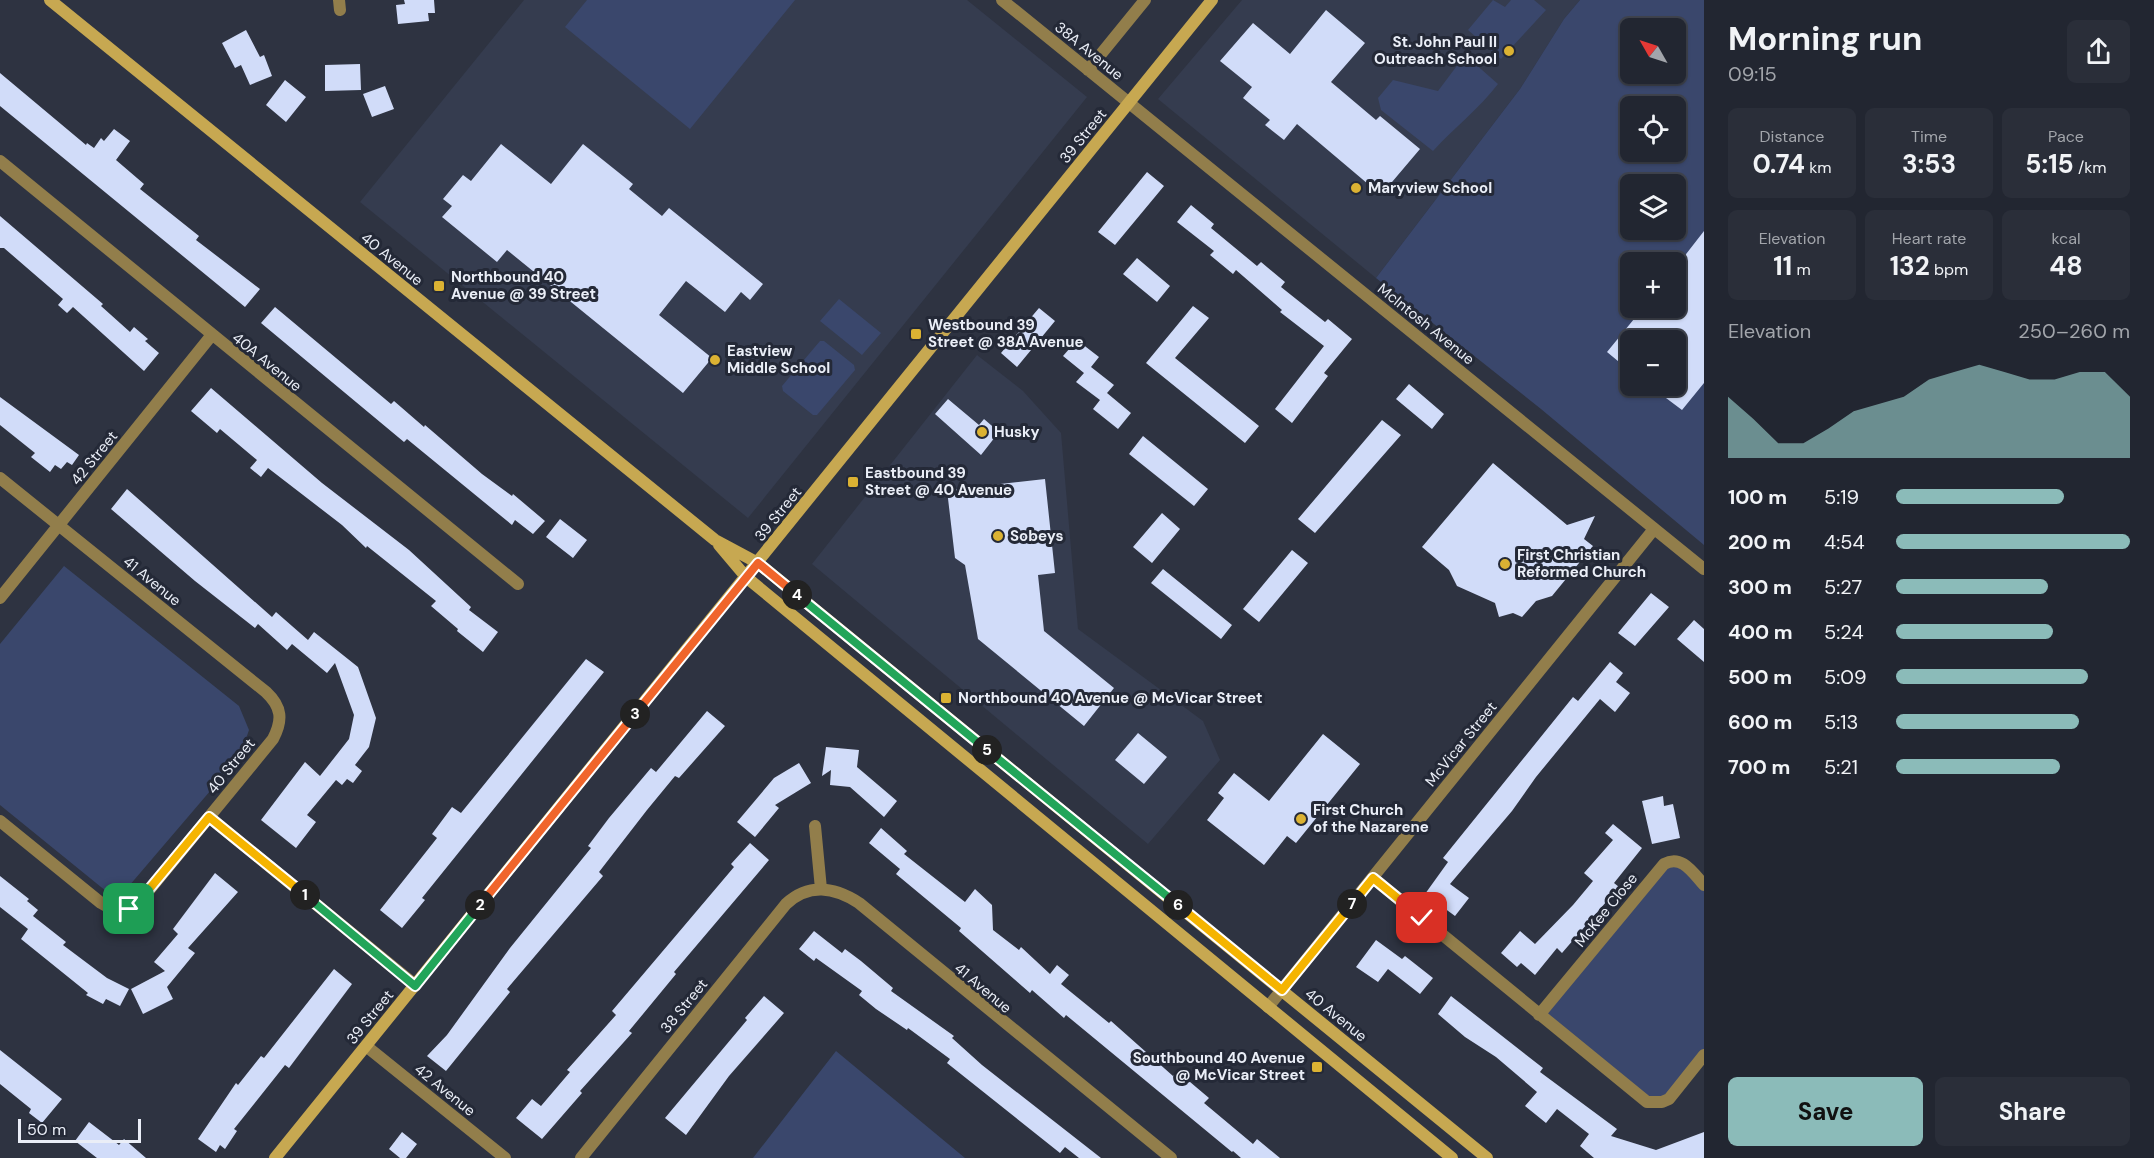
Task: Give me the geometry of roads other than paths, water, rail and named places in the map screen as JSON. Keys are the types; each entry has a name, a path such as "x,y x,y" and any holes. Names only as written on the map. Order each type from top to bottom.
{"main road":[{"name":"40 Avenue","path":"50,0 715,540 758,563 1487,1158"},
{"name":"39 Street","path":"275,1158 1212,0"},
{"name":"40 Avenue","path":"715,540 746,578 1452,1158"}],"street":[{"name":"38A Avenue","path":"1002,0 1129,103"},
{"path":"1088,70 1145,0"},
{"name":"McIntosh Avenue","path":"1129,103 1704,569"},
{"name":"40A Avenue","path":"0,161 211,336 518,584"},
{"name":"42 Street","path":"0,598 211,336"},
{"name":"41 Avenue","path":"0,478 266,692 278,704 280,712"},
{"name":"McVicar Street","path":"1268,1007 1654,529"},
{"name":"40 Street","path":"0,821 101,903 121,911 136,905 273,739 278,729 280,712"},
{"path":"209,817 415,986"},
{"path":"815,826 821,889"},
{"name":"McKee Close","path":"1539,1015 1664,864 1676,861 1683,864 1704,885"},
{"path":"1373,878 1647,1102 1662,1102 1668,1099 1704,1055"},
{"name":"41 Avenue","path":"821,889 842,894 859,903 1171,1158"},
{"name":"38 Street","path":"581,1158 786,904 805,891 821,889"},
{"name":"42 Avenue","path":"366,1046 504,1158"}],"place":[{"name":"St. John Paul II Outreach School","path":"1509,51"},
{"name":"Maryview School","path":"1356,188"},
{"name":"Northbound 40 Avenue @ 39 Street","path":"439,286"},
{"name":"Westbound 39 Street @ 38A Avenue","path":"916,334"},
{"name":"Eastview Middle School","path":"715,360"},
{"name":"Husky","path":"982,432"},
{"name":"Eastbound 39 Street @ 40 Avenue","path":"853,482"},
{"name":"Sobeys","path":"998,536"},
{"name":"First Christian Reformed Church","path":"1505,564"},
{"name":"Northbound 40 Avenue @ McVicar Street","path":"946,698"},
{"name":"First Church of the Nazarene","path":"1301,819"},
{"name":"Southbound 40 Avenue @ McVicar Street","path":"1317,1067"}]}
